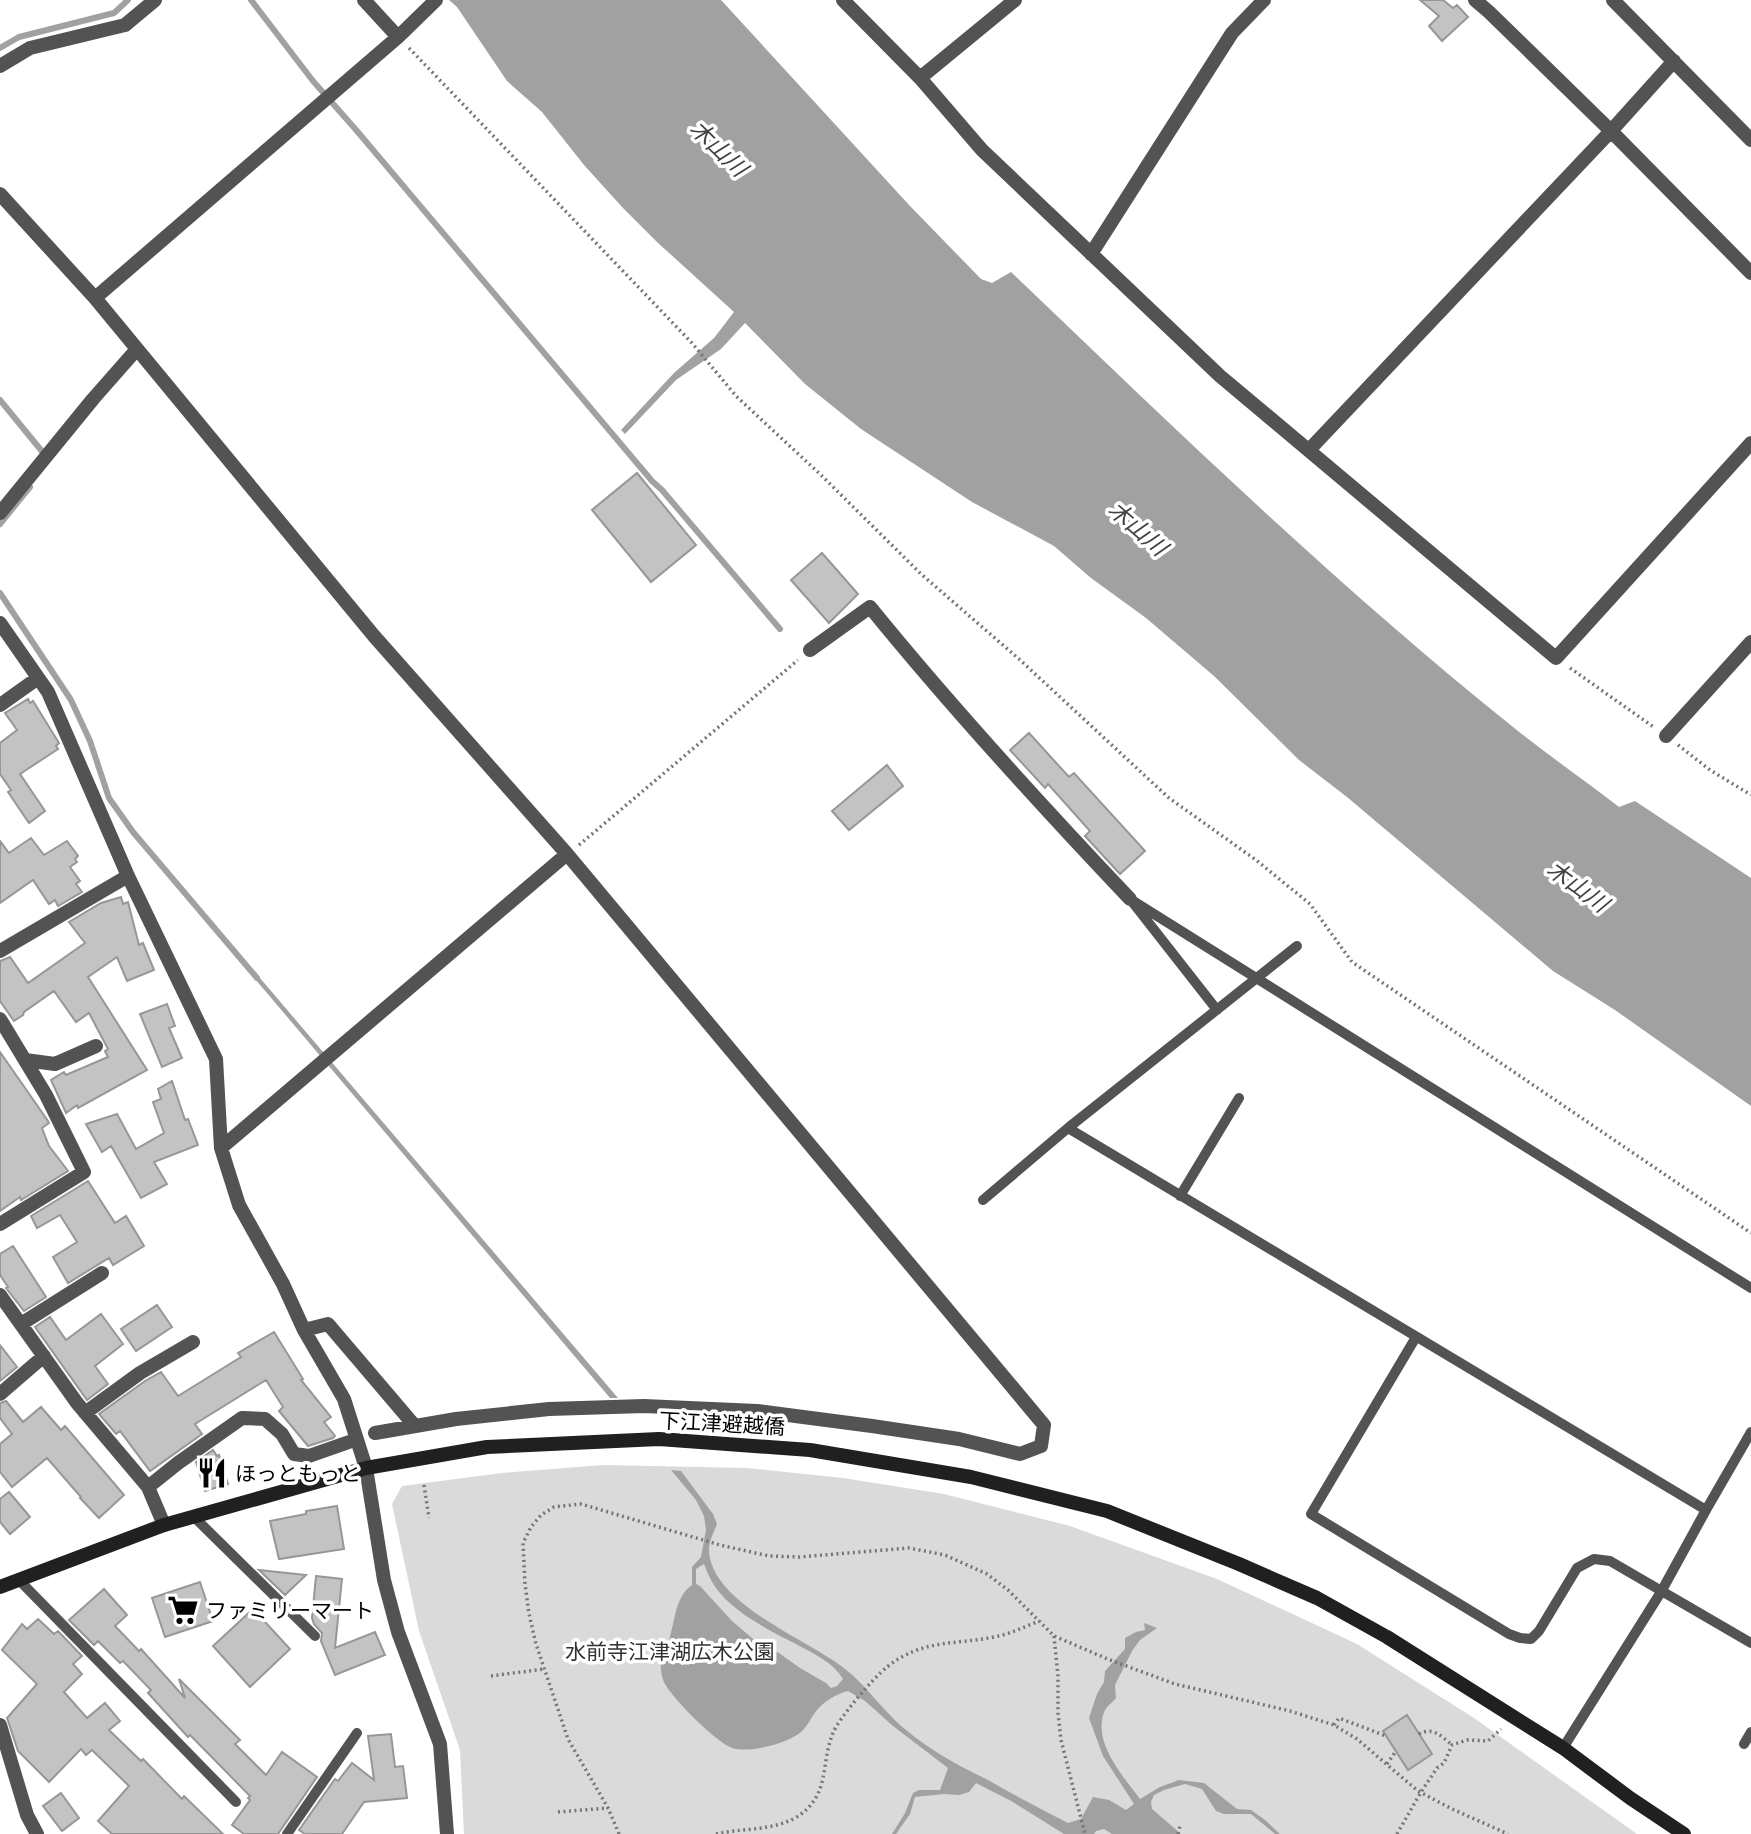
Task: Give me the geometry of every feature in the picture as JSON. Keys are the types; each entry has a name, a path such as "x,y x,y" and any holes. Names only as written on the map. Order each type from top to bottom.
{"street":[{"path":"0,66 30,48 125,25 155,0"},
{"path":"364,0 398,37"},
{"path":"95,298 398,37 436,0"},
{"path":"843,0 920,78 982,150 1220,376 1556,658 1751,443"},
{"path":"920,78 1015,0"},
{"path":"1091,254 1232,33 1264,0"},
{"path":"1475,0 1611,131 1751,274"},
{"path":"1613,0 1751,140"},
{"path":"1309,450 1674,61"},
{"path":"0,194 95,298 374,636 567,855 1044,1424 1041,1446 1020,1454 959,1439 872,1426 757,1412 644,1406 549,1409 415,1425 375,1433"},
{"path":"0,513 136,349"},
{"path":"810,650 870,607 1036,800 1130,899"},
{"path":"0,624 48,692 128,876 216,1059 221,1148 239,1205 283,1283 304,1330 344,1399 366,1468 384,1580 398,1632 440,1744 447,1834"},
{"path":"1666,736 1751,642"},
{"path":"0,705 38,678"},
{"path":"221,1148 567,855"},
{"path":"0,951 128,876"},
{"path":"0,1019 46,1095 84,1172 0,1224"},
{"path":"25,1060 55,1064 96,1045"},
{"path":"21,1324 102,1273"},
{"path":"0,1294 85,1413 148,1488 164,1525"},
{"path":"304,1330 328,1324 415,1425"},
{"path":"85,1413 140,1373 193,1342"},
{"path":"0,1394 44,1356"},
{"path":"148,1488 178,1463 242,1418 265,1419 282,1434 295,1454 309,1456 349,1441"},
{"name":"下江津避越僑","path":"0,1587 193,1516 366,1468 487,1447 659,1440 810,1450 971,1477 1120,1516 1317,1598 1387,1637 1563,1748 1684,1834"},
{"path":"0,1725 27,1815 37,1834"}],"lane":[{"path":"1130,899 1751,1288"},
{"path":"1130,899 1217,1010"},
{"path":"983,1200 1068,1128 1297,946"},
{"path":"1181,1196 1239,1098"},
{"path":"1068,1128 1706,1510"},
{"path":"1416,1337 1311,1514 1509,1634 1520,1638 1531,1639 1539,1631 1577,1568 1594,1559 1610,1561 1751,1643"},
{"path":"1563,1748 1661,1592 1751,1432"},
{"path":"193,1516 315,1636"},
{"path":"19,1580 236,1802"},
{"path":"1744,1744 1751,1732"},
{"path":"287,1834 357,1733"}],"path":[{"path":"398,37 692,343 736,396 921,573 1019,659 1169,798 1256,860 1310,904 1352,962 1751,1233"},
{"path":"567,855 810,650"},
{"path":"424,1485 429,1518"},
{"path":"619,1834 608,1808 568,1739 529,1614 523,1543 541,1515 554,1507 581,1504 720,1545 769,1556 799,1557 909,1548 945,1555 987,1574 1008,1590 1054,1636 1175,1684 1290,1711 1334,1725 1357,1739 1420,1792 1508,1834"},
{"path":"716,1834 774,1826 794,1819 809,1808 824,1777 827,1750 834,1730 869,1685 886,1667 905,1654 926,1646 995,1637 1039,1621"},
{"path":"1054,1636 1058,1713 1066,1764 1086,1834"},
{"path":"491,1676 544,1669"},
{"path":"1334,1725 1339,1718 1386,1736"},
{"path":"1397,1834 1420,1792 1437,1768 1444,1763 1452,1745 1466,1740 1488,1741 1502,1729"},
{"path":"1419,1734 1434,1731 1452,1745"},
{"path":"1387,1764 1396,1751"},
{"path":"558,1812 608,1808"},
{"path":"1178,1834 1180,1826"}],"green space":[{"name":"水前寺江津湖広木公園","path":"603,1465 747,1468 843,1478 944,1494 1070,1526 1217,1579 1357,1644 1474,1718 1637,1834 464,1834 460,1750 419,1631 392,1504 402,1486 502,1473"}],"water":[{"name":"木山川","path":"449,0 721,0 910,206 981,279 992,283 1011,272 1320,562 1526,737 1619,807 1635,801 1751,878 1751,1106 1615,1010 1553,971 1347,797 1299,760 1214,676 1146,618 1091,578 1054,546 972,502 861,429 805,384 745,323 721,349 676,380 625,434 621,430 674,373 714,338 734,312 623,208 542,112 507,81 457,7"},
{"path":"254,971 618,1398 610,1398 250,973"},
{"path":"671,1470 681,1471 713,1514 717,1524 709,1549 713,1568 725,1586 743,1603 845,1669 914,1737 963,1767 1068,1823 1081,1819 1093,1797 1109,1800 1126,1810 1134,1804 1103,1756 1089,1718 1104,1682 1105,1671 1125,1649 1125,1638 1145,1630 1144,1623 1157,1628 1140,1640 1132,1651 1115,1685 1116,1698 1105,1710 1102,1734 1111,1758 1140,1799 1179,1780 1204,1783 1237,1809 1251,1810 1280,1834 1275,1834 1251,1814 1224,1814 1216,1811 1202,1789 1185,1784 1154,1795 1151,1802 1152,1809 1181,1834 1112,1834 1104,1829 1094,1834 1064,1834 1013,1802 976,1783 969,1792 959,1795 915,1797 910,1814 896,1834 892,1834 913,1793 919,1790 940,1790 948,1768 865,1701 848,1691 823,1704 803,1730 787,1740 746,1750 723,1743 704,1728 670,1691 663,1681 659,1658 669,1640 680,1600 692,1585 692,1567 701,1557 706,1530 704,1516 696,1500","holes":["704,1564 723,1597 764,1627 823,1659 843,1679 837,1686 831,1688 779,1653 759,1644 732,1621 696,1584 696,1569"]}],"building":[{"path":"1420,0 1443,0 1453,8 1457,5 1468,17 1442,41 1429,26 1439,16"},
{"path":"637,473 696,545 651,582 592,510"},
{"path":"822,553 858,594 829,623 791,580"},
{"path":"28,699 30,703 33,701 59,743 56,746 58,749 20,774 45,811 29,823 8,792 11,790 0,774 0,743 17,730 5,713"},
{"path":"1029,733 1069,777 1074,773 1145,851 1120,874 1085,836 1090,831 1048,784 1045,788 1010,750"},
{"path":"887,765 903,786 849,830 832,811"},
{"path":"31,838 44,855 67,841 78,856 75,859 77,862 70,867 80,881 76,884 82,892 58,906 55,900 49,904 33,880 0,903 0,841 9,853"},
{"path":"121,897 123,904 128,902 139,945 143,943 154,970 127,981 117,957 88,977 147,1070 66,1113 51,1080 64,1072 66,1075 108,1057 105,1051 108,1049 89,1013 76,1022 54,991 14,1021 0,1001 0,961 10,957 28,983 85,943 69,922 101,903"},
{"path":"167,1004 175,1026 169,1028 182,1058 162,1067 140,1014"},
{"path":"0,1052 48,1121 42,1128 49,1146 68,1171 0,1211"},
{"path":"172,1081 185,1120 188,1119 198,1145 154,1162 167,1184 141,1198 111,1146 102,1152 86,1124 117,1114 136,1149 164,1133 153,1102 161,1099 158,1089"},
{"path":"88,1181 115,1223 126,1216 144,1246 113,1265 109,1258 68,1283 53,1257 77,1242 60,1215 37,1228 31,1216"},
{"path":"13,1246 46,1297 24,1311 6,1288 8,1287 0,1275 0,1254"},
{"path":"157,1305 172,1327 136,1351 121,1329"},
{"path":"101,1314 123,1344 95,1366 108,1384 87,1400 35,1327 50,1317 66,1340"},
{"path":"274,1332 303,1379 301,1380 331,1417 324,1422 335,1436 333,1438 308,1446 279,1411 283,1407 266,1380 195,1424 202,1434 150,1471 120,1431 116,1434 99,1414 161,1372 178,1396 241,1357 238,1353"},
{"path":"0,1345 17,1367 0,1381"},
{"path":"6,1401 23,1422 41,1407 61,1430 65,1426 124,1495 99,1518 47,1458 12,1487 0,1472 0,1444 12,1434 0,1418 0,1403"},
{"name":"ほっともっと","path":"213,1450 219,1455 228,1484 205,1491 196,1462"},
{"path":"9,1492 30,1517 10,1534 0,1522 0,1499"},
{"path":"337,1506 344,1549 279,1559 270,1521"},
{"path":"259,1570 306,1575 285,1595"},
{"path":"316,1576 342,1579 335,1648 375,1632 385,1655 335,1675 321,1641 322,1633 312,1618"},
{"name":"ファミリーマート","path":"200,1582 213,1621 165,1637 152,1598"},
{"path":"104,1589 127,1615 115,1626 139,1651 141,1649 185,1698 179,1679 240,1740 235,1744 266,1775 282,1752 317,1777 278,1834 244,1834 232,1825 250,1800 250,1796 190,1735 188,1737 148,1693 151,1690 123,1661 120,1663 98,1641 94,1645 69,1620"},
{"path":"253,1609 290,1649 250,1687 213,1646"},
{"path":"38,1619 54,1634 58,1631 82,1656 73,1664 82,1674 64,1692 87,1718 105,1703 120,1721 109,1730 223,1834 112,1834 98,1821 129,1786 92,1750 86,1755 81,1749 49,1782 18,1751 7,1718 37,1684 2,1650 22,1624 27,1629"},
{"path":"1407,1715 1432,1754 1408,1770 1383,1731"},
{"path":"391,1734 395,1767 403,1766 407,1798 364,1802 342,1834 305,1834 299,1830 335,1779 338,1781 352,1763 374,1780 368,1736"},
{"path":"61,1793 79,1818 62,1831 43,1806"}],"waterway":[{"path":"0,48 19,37 114,13 128,0"},
{"path":"251,0 313,81 780,629"},
{"path":"0,400 45,455"},
{"path":"0,524 30,487"},
{"path":"0,593 71,700 90,741 109,798 133,832 257,978"}],"place":[{"name":"ほっともっと","path":"212,1473"},
{"name":"ファミリーマート","path":"183,1610"}]}
